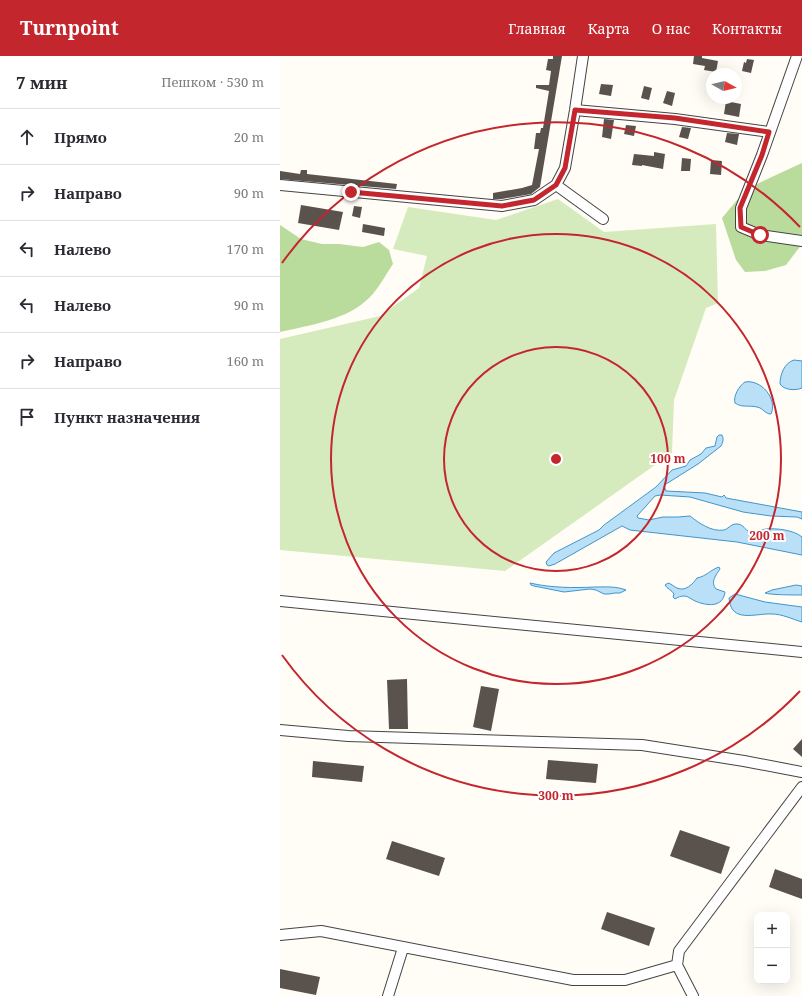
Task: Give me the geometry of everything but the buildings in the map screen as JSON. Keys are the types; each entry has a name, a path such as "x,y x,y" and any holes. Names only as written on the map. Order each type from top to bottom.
{"street":[{"path":"280,184 502,206 534,200 556,185 565,168 583,56"},
{"path":"798,57 769,132 762,155 740,208 741,227 760,235 802,241"},
{"path":"575,110 675,118 769,132"},
{"path":"556,185 603,219"},
{"path":"280,601 802,652"},
{"path":"280,730 348,736 642,745 802,772"},
{"path":"692,996 677,965 679,951 802,787"},
{"path":"280,936 321,931 573,980 625,980 677,965"},
{"path":"388,996 403,948"}],"green space":[{"path":"802,163 802,244 786,265 765,271 745,272 736,260 722,218 737,200 759,183"},
{"path":"558,199 604,232 716,224 718,303 706,308 674,400 672,453 505,571 280,550 280,339 380,316 419,288 427,256 393,249 408,207 496,220"},
{"path":"280,225 301,239 322,244 339,244 363,247 379,242 389,250 393,264 370,297 361,305 340,316 316,324 280,332"}],"water":[{"path":"794,360 802,361 802,388 784,388 780,384 782,373 785,367"},
{"path":"745,382 757,384 767,391 772,402 773,408 771,414 754,406 735,403 737,391"},
{"path":"719,435 722,435 723,438 721,446 698,464 666,484 664,486 666,491 705,493 722,497 724,495 726,498 802,512 802,519 797,517 771,516 743,512 690,497 660,495 655,496 637,516 638,518 649,520 663,517 690,516 701,524 714,530 724,530 732,525 738,524 750,532 766,529 785,530 802,537 802,555 737,542 630,530 622,526 555,564 549,566 547,565 546,562 554,553 599,530 656,487 672,470 686,466 690,460 701,454 706,448 715,446"},
{"path":"719,567 720,569 714,579 714,586 716,589 725,592 724,597 718,603 709,605 704,604 685,596 675,599 673,597 674,594 665,585 668,583 676,588 686,588 697,578"},
{"path":"530,583 554,587 610,587 626,590 620,593 609,594 604,594 590,589 564,592 534,586"},
{"path":"796,585 802,586 802,595 777,595 765,593 772,590"},
{"path":"735,594 765,602 802,607 802,622 776,614 739,614 734,611 729,598"}],"route":[{"path":"351,192 502,206 534,200 556,185 565,168 575,110 675,118 769,132 762,155 740,208 741,227 760,235"}]}
